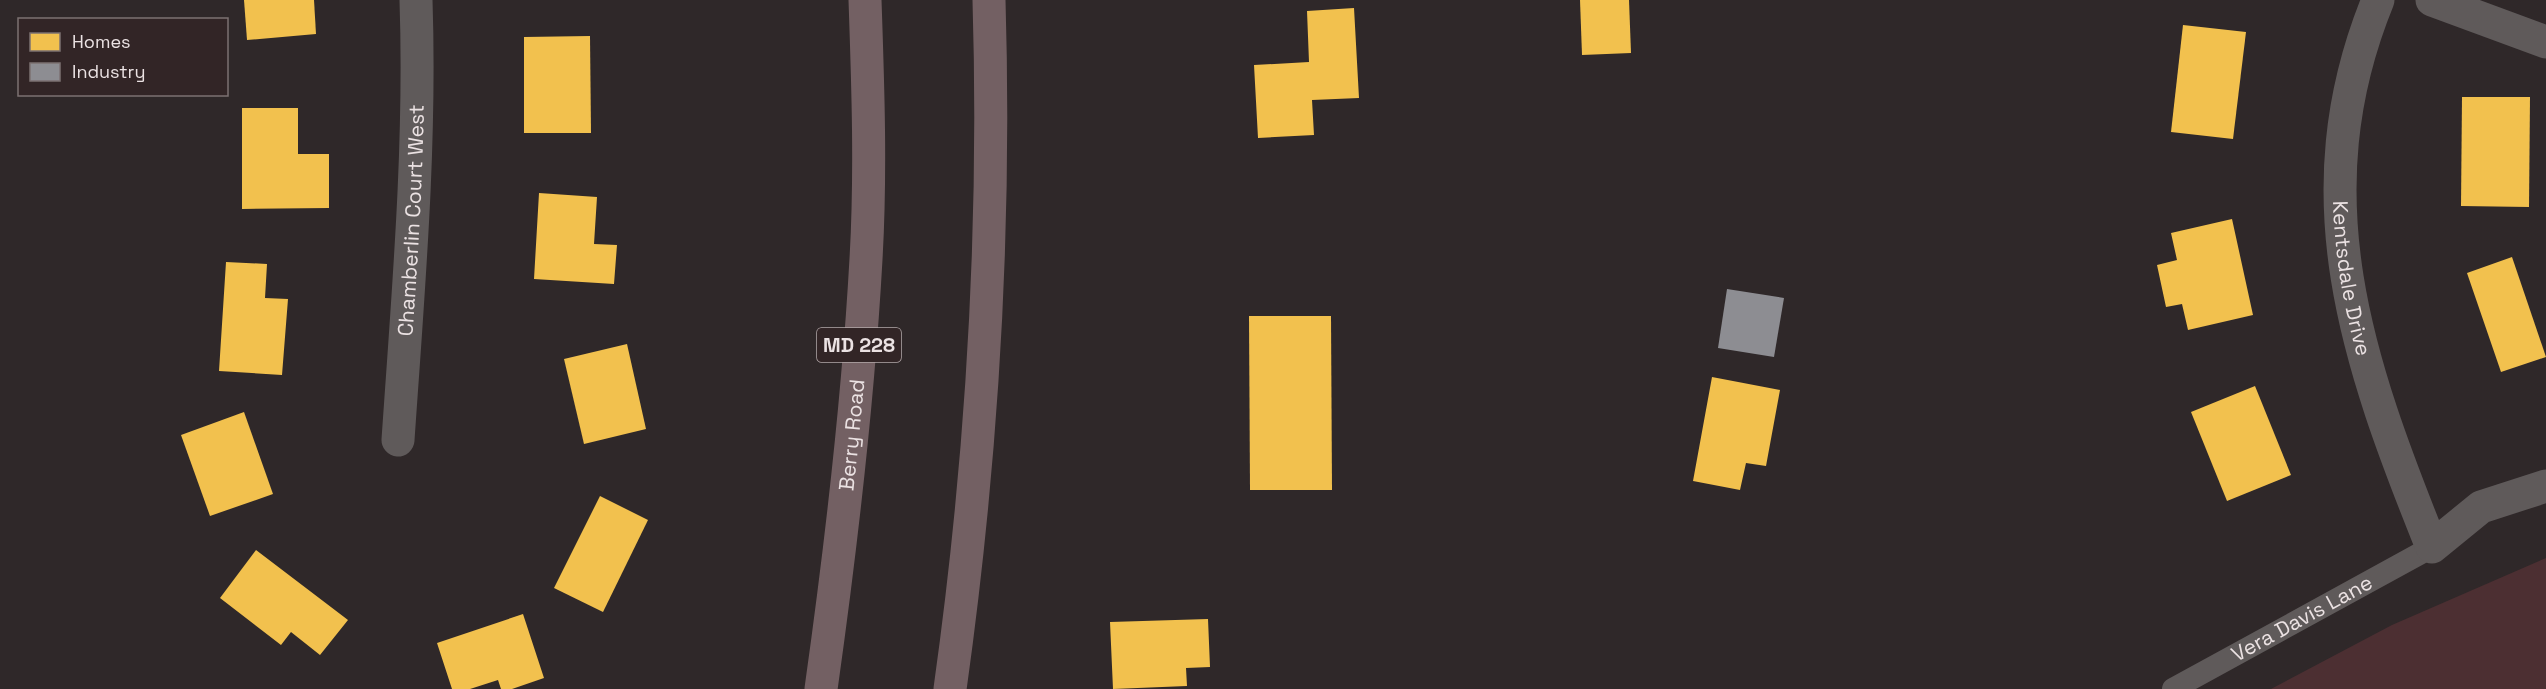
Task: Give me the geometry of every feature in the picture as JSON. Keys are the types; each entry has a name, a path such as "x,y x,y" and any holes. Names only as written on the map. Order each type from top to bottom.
{"highway":[{"name":"Berry Road","path":"821,689 844,498 867,258 869,133 865,0"},
{"path":"950,689 962,607 982,364 990,162 989,0"}],"street":[{"name":"Chamberlin Court West","path":"398,440 416,178 418,56 416,0"},
{"name":"Kentsdale Drive","path":"2378,0 2366,30 2352,82 2341,155 2339,212 2345,276 2364,359 2396,457 2432,547"},
{"path":"2432,0 2546,42"},
{"path":"2432,547 2481,507 2546,486"}],"lane":[{"name":"Vera Davis Lane","path":"2173,689 2432,547"}],"shaded area":[{"path":"2546,558 2546,689 2271,689 2392,625"}],"building: Homes":[{"path":"244,0 314,0 316,34 247,40"},
{"path":"1580,0 1629,0 1631,53 1582,55"},
{"path":"1354,8 1359,98 1312,100 1314,135 1258,138 1254,65 1309,62 1307,11"},
{"path":"2183,25 2246,32 2233,139 2171,132"},
{"path":"590,36 591,133 524,133 524,37"},
{"path":"2462,97 2530,97 2529,207 2461,206"},
{"path":"242,108 298,108 298,154 329,154 329,208 242,209"},
{"path":"539,193 597,197 594,244 617,245 614,284 534,279"},
{"path":"2232,219 2253,315 2188,330 2182,304 2166,307 2157,265 2177,260 2171,233"},
{"path":"2512,257 2546,357 2501,372 2467,273"},
{"path":"226,262 267,264 265,298 288,299 282,375 219,371"},
{"path":"1249,316 1331,316 1332,490 1250,490"},
{"path":"627,344 646,429 584,444 564,359"},
{"path":"1712,377 1780,390 1766,466 1746,463 1740,490 1693,481"},
{"path":"2255,386 2291,475 2227,501 2191,412"},
{"path":"244,412 273,494 210,516 181,435"},
{"path":"600,496 648,520 603,612 554,588"},
{"path":"256,550 348,620 320,655 291,632 281,645 220,598"},
{"path":"523,614 544,678 512,689 501,689 498,680 470,689 452,689 437,643"},
{"path":"1208,619 1210,667 1186,668 1187,686 1113,689 1110,622"}],"building: Industry":[{"path":"1727,289 1784,298 1774,357 1718,348"}]}
